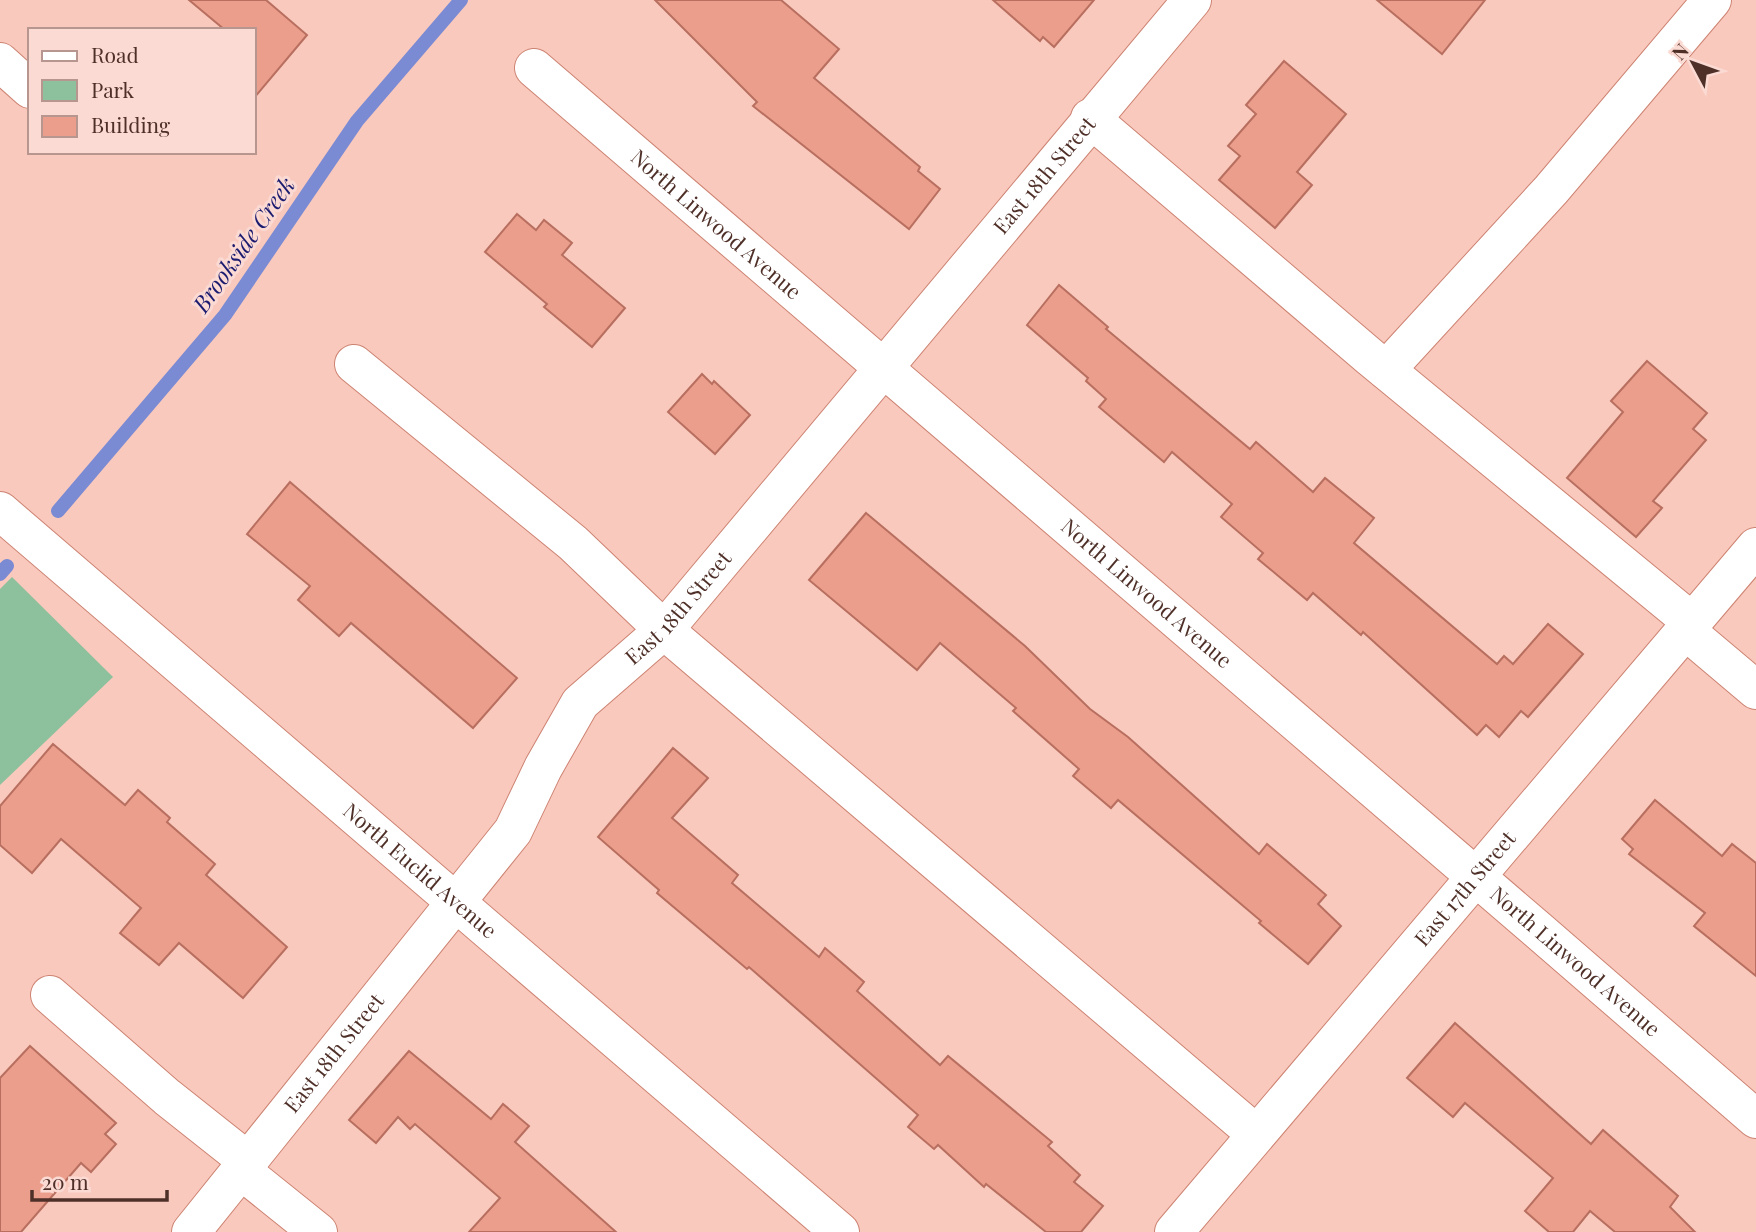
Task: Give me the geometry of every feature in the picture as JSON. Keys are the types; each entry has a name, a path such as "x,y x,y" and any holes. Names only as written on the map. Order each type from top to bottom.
{"street":[{"name":"East 18th Street","path":"191,1232 513,831 542,768 580,703 664,630 884,371 1090,118 1192,0"},
{"path":"1386,370 1551,190 1712,0"},
{"path":"0,62 28,87"},
{"name":"North Linwood Avenue","path":"534,68 884,371 1476,875 1756,1119"},
{"path":"1090,118 1688,626 1756,690"},
{"path":"354,364 573,543 664,630 1256,1134"},
{"name":"North Euclid Avenue","path":"0,511 840,1232"},
{"name":"East 17th Street","path":"1174,1232 1756,547"},
{"path":"50,995 318,1232"}],"green space":[{"path":"12,577 113,677 0,785 0,589"}],"building":[{"path":"189,0 266,0 307,35 256,96 256,28 223,28"},
{"path":"655,0 781,0 839,49 814,78 920,167 918,171 940,189 909,229 753,106 757,102"},
{"path":"993,0 1094,0 1054,47 1043,37 1040,41"},
{"path":"1377,0 1485,0 1442,54"},
{"path":"1284,61 1346,114 1297,172 1312,185 1275,228 1219,180 1240,156 1228,146 1256,114 1246,105"},
{"path":"517,214 536,230 544,220 572,243 562,255 625,308 592,347 544,307 547,304 485,252"},
{"path":"1059,285 1108,327 1106,329 1250,449 1256,442 1313,492 1325,478 1374,518 1354,543 1497,664 1504,656 1513,664 1548,624 1583,654 1528,717 1521,711 1499,737 1486,725 1477,735 1363,632 1361,635 1313,593 1307,600 1258,559 1263,553 1221,517 1232,504 1172,452 1164,462 1099,407 1106,399 1086,381 1088,378 1027,325"},
{"path":"1647,361 1707,413 1693,429 1706,440 1653,501 1662,508 1636,537 1567,478 1623,412 1611,401"},
{"path":"702,374 712,384 714,381 750,415 715,454 668,412"},
{"path":"290,482 517,678 473,728 351,623 339,636 298,600 310,586 247,534"},
{"path":"866,513 1025,646 1090,709 1128,737 1259,854 1267,844 1326,895 1318,904 1341,926 1308,964 1118,800 1111,808 1073,776 1079,769 1013,711 1016,708 940,643 917,670 809,580"},
{"path":"53,744 125,805 138,790 170,818 167,822 215,864 206,875 287,947 243,998 179,943 159,965 120,933 141,908 61,839 32,873 0,845 0,806"},
{"path":"673,748 708,778 672,818 738,875 732,883 819,957 825,948 864,982 857,991 940,1065 948,1056 1052,1142 1048,1146 1080,1175 1074,1182 1103,1206 1081,1232 1046,1232 986,1184 984,1187 938,1145 934,1149 908,1127 918,1115 749,967 747,969 657,893 659,890 598,837"},
{"path":"1655,800 1722,856 1732,844 1756,863 1756,976 1694,926 1705,913 1629,854 1633,849 1622,839"},
{"path":"1455,1023 1591,1144 1603,1130 1678,1196 1670,1207 1695,1232 1615,1232 1590,1211 1573,1232 1549,1232 1525,1211 1553,1178 1465,1103 1453,1117 1407,1078"},
{"path":"30,1046 116,1123 105,1134 116,1144 91,1172 81,1163 21,1232 0,1232 0,1078"},
{"path":"409,1051 491,1119 503,1104 529,1126 515,1142 616,1232 469,1232 500,1198 415,1124 410,1129 398,1117 376,1143 349,1120"}],"waterway":[{"name":"Brookside Creek","path":"58,511 225,315 357,121 461,0"},
{"name":"Brookside Creek","path":"0,574 7,566"}]}
